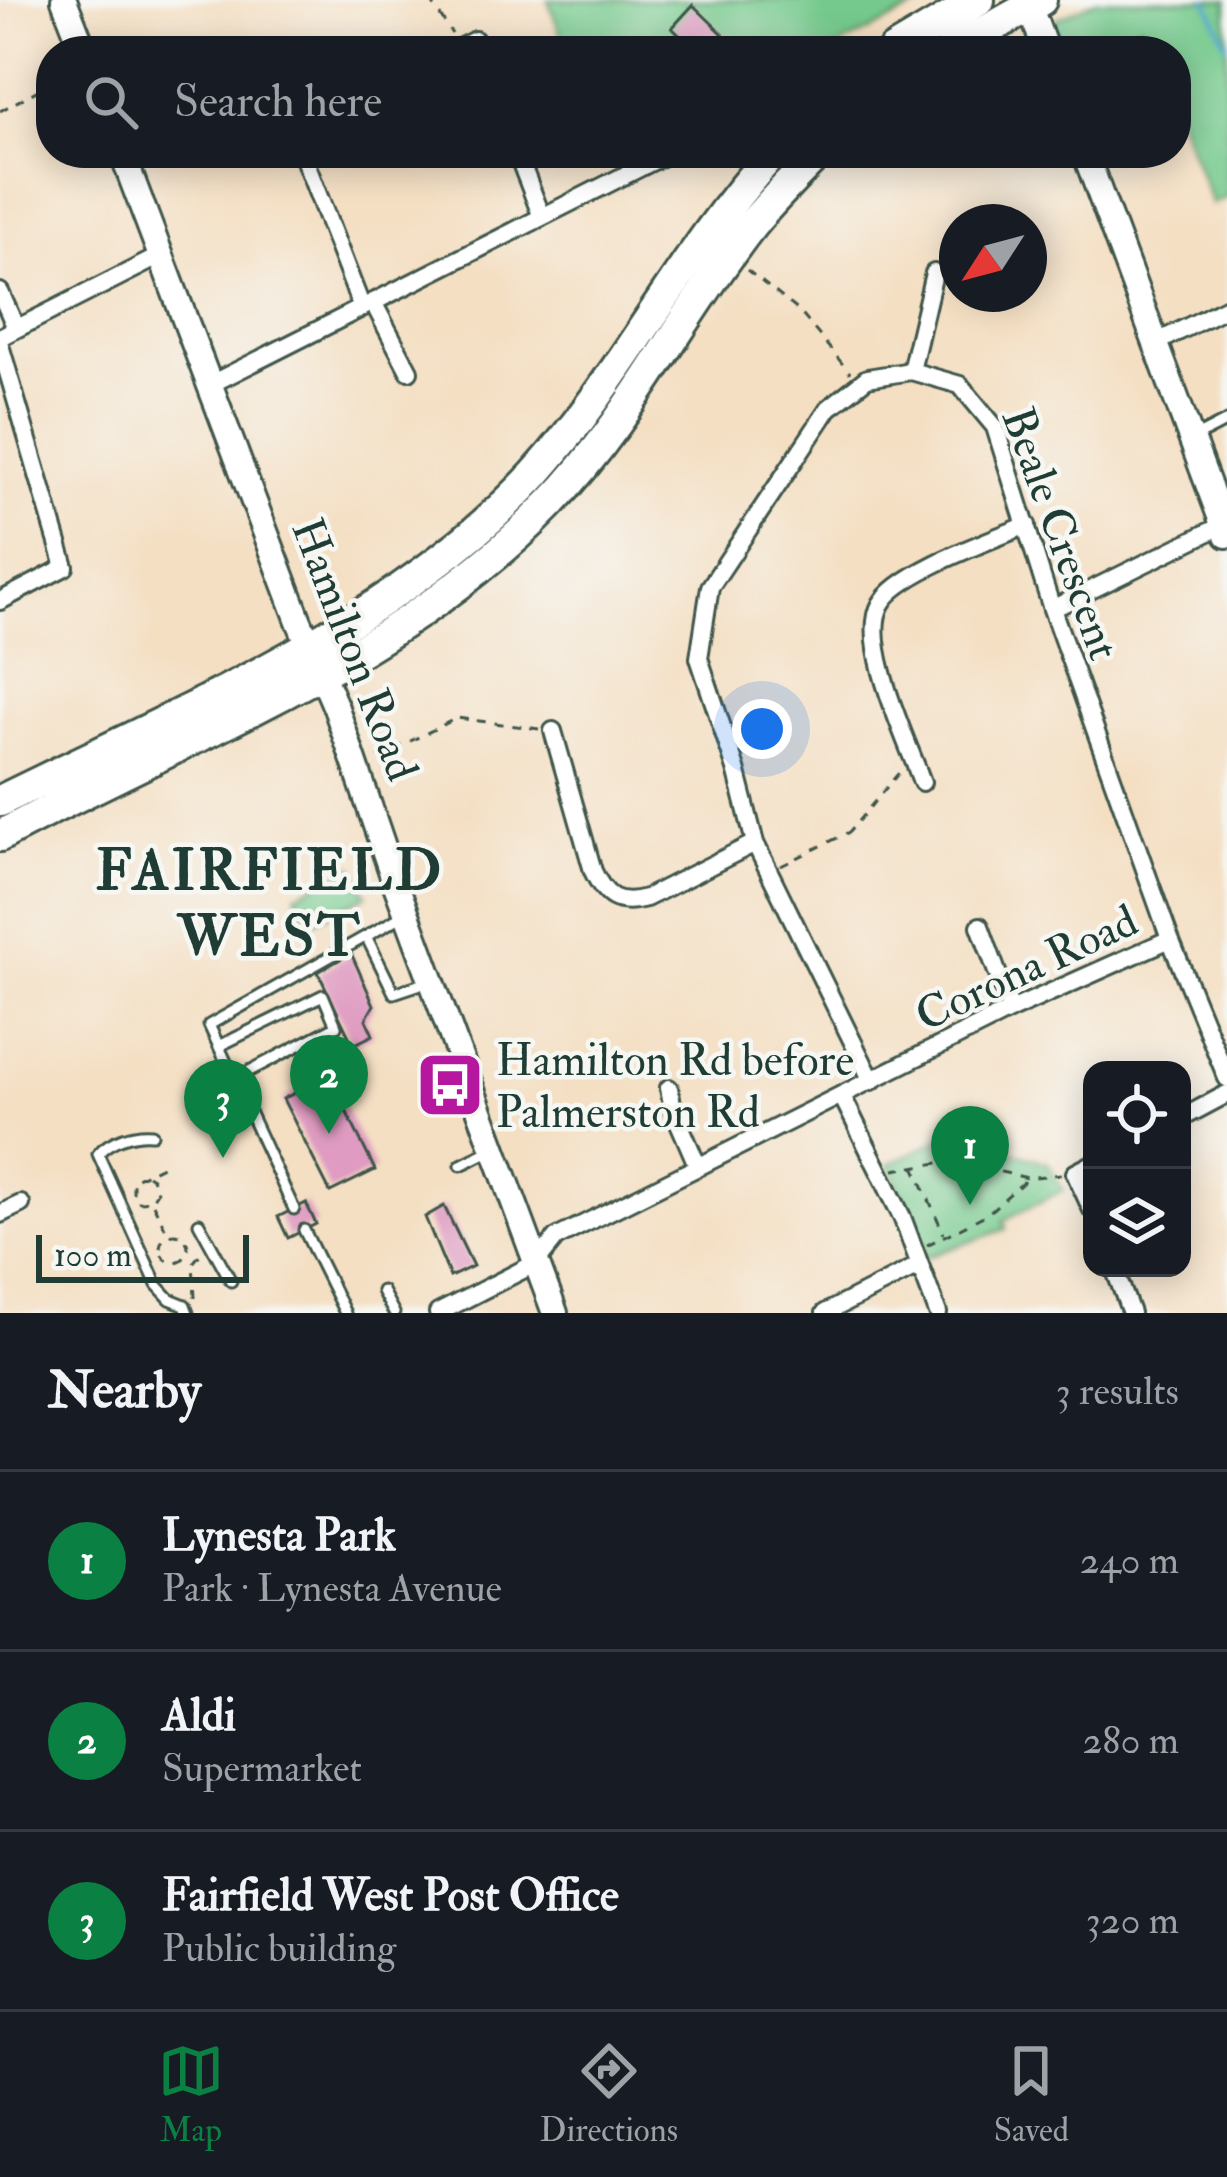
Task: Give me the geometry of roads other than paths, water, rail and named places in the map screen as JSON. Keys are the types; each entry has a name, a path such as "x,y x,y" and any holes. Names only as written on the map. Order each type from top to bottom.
{"highway":[{"path":"918,36 979,0"},
{"path":"975,36 1032,2"},
{"path":"0,836 315,659 457,547 567,437 712,226 760,168"},
{"path":"0,800 315,659 382,639 446,595 548,507 617,424 753,224 805,168"}],"main road":[{"path":"64,0 78,36"},
{"path":"1032,2 1042,36"},
{"name":"Hamilton Road","path":"128,168 369,796 407,914 555,1313"},
{"path":"1090,168 1225,530"}],"street":[{"path":"309,168 368,305 409,371"},
{"path":"524,168 542,217"},
{"path":"209,385 639,168"},
{"path":"5,337 160,256"},
{"path":"872,1081 755,843 699,658 710,587 830,409 859,383 889,372 910,371 934,273"},
{"path":"0,292 5,337 65,567 0,601"},
{"path":"1156,343 1227,307"},
{"name":"Beale Crescent","path":"910,371 960,385 995,427 1052,609 1170,939 1227,1078"},
{"path":"922,782 875,638 880,605 896,588 935,563 1027,525"},
{"path":"1052,609 1225,530"},
{"path":"553,731 592,871 613,899 627,903 646,898 755,843"},
{"path":"980,926 1011,1010"},
{"name":"Corona Road","path":"438,1313 536,1263 556,1238 1011,1010 1170,939"},
{"path":"669,1088 698,1167"},
{"path":"1191,1113 1227,1094"},
{"path":"842,1096 881,1175 938,1313"},
{"path":"0,1214 21,1204"},
{"path":"825,1313 917,1258"},
{"path":"1117,1277 1131,1313"}],"lane":[{"path":"1191,439 1227,421"},
{"path":"294,1208 209,1025 407,914"},
{"path":"366,936 394,993 432,980"},
{"path":"219,1046 319,994 337,1022 236,1078"},
{"path":"152,1134 140,1133 98,1154 158,1286 170,1299 185,1305 188,1313"},
{"path":"461,1165 494,1148"},
{"path":"199,1223 231,1281"},
{"path":"304,1230 345,1313"},
{"path":"382,1291 394,1313"}],"waterway":[{"path":"1207,0 1227,45"}],"place":[{"name":"Hamilton Rd before Palmerston Rd","path":"450,1085"},
{"name":"Aldi","path":"329,1134"},
{"name":"Fairfield West Post Office","path":"223,1158"},
{"name":"Lynesta Park","path":"970,1205"}],"district":[{"name":"FAIRFIELD WEST","path":"270,902"}]}
